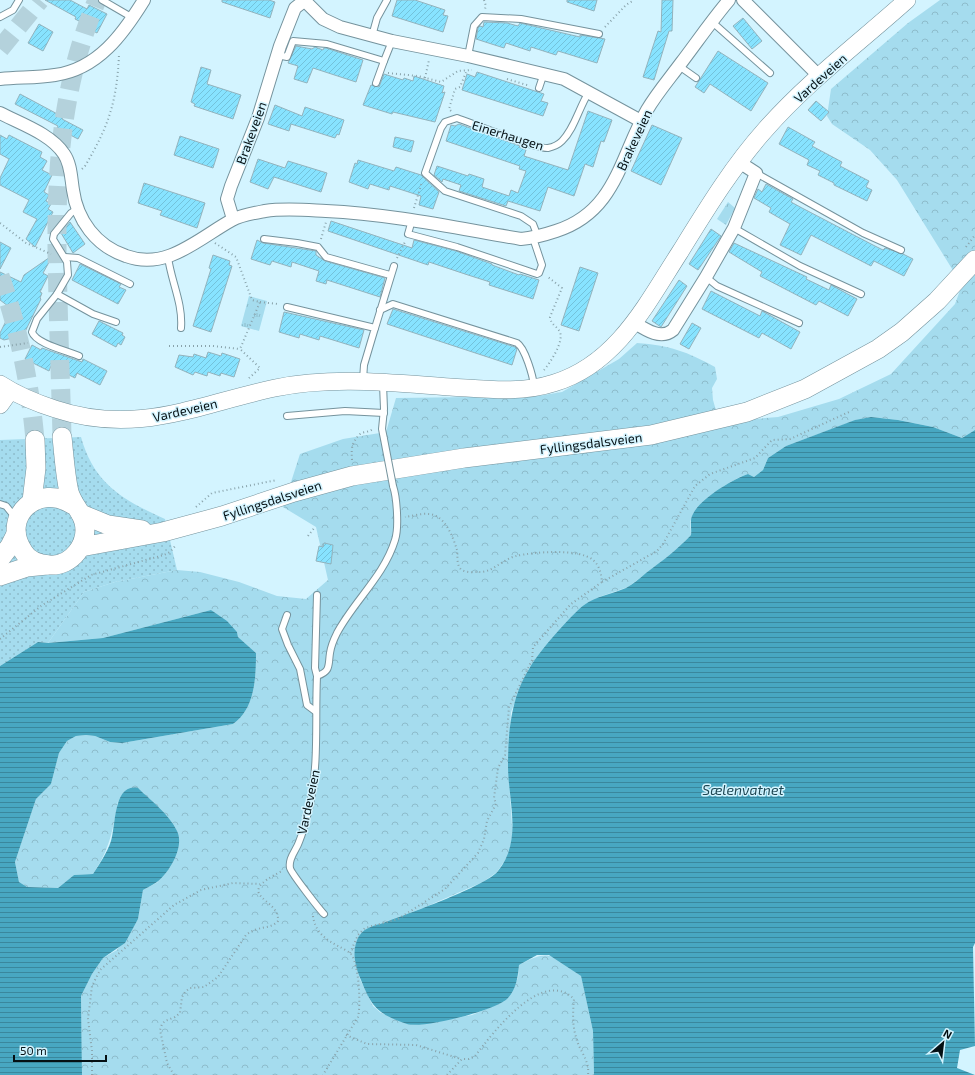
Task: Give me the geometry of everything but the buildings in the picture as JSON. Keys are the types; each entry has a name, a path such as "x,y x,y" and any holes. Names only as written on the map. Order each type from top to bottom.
{"main road":[{"name":"Vardeveien","path":"5,388 48,407 76,416 117,420 141,420 172,415 244,396 306,383 362,381 493,390 520,390 534,384 561,381 584,369 605,355 620,342 635,323 739,162 765,130 819,76 858,44 907,0"},
{"name":"Fyllingsdalsveien","path":"81,547 171,535 294,492 352,476 464,458 650,435 747,412 805,389 878,349 927,310 969,256"},
{"path":"0,405 5,388"},
{"path":"0,576 27,567 51,565 68,560 81,547 85,531 69,490 62,437"},
{"path":"32,502 36,468 35,440"},
{"path":"1,557 17,527 23,510 32,502 48,496 58,497 77,510"},
{"name":"Fyllingsdalsveien","path":"77,510 108,525 171,535"},
{"path":"17,527 18,544 24,553 36,562 51,565"}],"street":[{"path":"0,79 40,77 72,72 99,56 119,36 133,18 144,0"},
{"path":"279,51 295,8 304,0 323,19 340,27 392,41 468,56 564,79 641,121"},
{"name":"Brakeveien","path":"0,113 55,144 65,155 77,210 93,233 109,248 134,258 153,259 168,257 207,236 233,219 265,211 296,209 330,211 412,220 521,239 535,238 575,224 597,206 611,188 623,166 641,121 648,108 711,21 729,0"},
{"path":"743,0 819,76"},
{"name":"Brakeveien","path":"233,219 227,199 230,186 258,118 279,51"},
{"path":"635,323 646,330 668,334 673,330 734,228 756,173 739,162"}],"lane":[{"path":"0,17 13,10 19,0"},
{"path":"102,0 133,18"},
{"path":"372,36 377,18 387,0"},
{"path":"468,56 476,22 482,17 488,16 521,19 598,34"},
{"path":"711,21 770,73"},
{"path":"279,51 287,57 293,41 327,44 384,61"},
{"path":"376,83 392,41"},
{"path":"679,66 696,78"},
{"path":"539,88 544,73"},
{"name":"Einerhaugen","path":"425,173 443,125 457,118 528,143 550,147 561,142 565,137 589,92"},
{"path":"412,220 408,234 457,247 533,274 539,274 542,263 537,254 533,224 521,216 445,191 425,173"},
{"path":"756,173 864,233 901,250"},
{"path":"77,210 71,213 54,234 53,240 66,257 68,275 58,294 37,319 32,332 35,338 79,356"},
{"path":"734,228 800,266 860,294"},
{"path":"264,239 297,242 318,247 326,257 390,275"},
{"path":"66,257 78,258 130,284"},
{"path":"168,257 169,268 180,304 182,315 181,328"},
{"path":"362,381 364,365 390,275 394,266"},
{"path":"706,277 717,286 798,323"},
{"path":"58,294 93,314 116,322"},
{"path":"380,310 393,304 510,339 520,345 534,384"},
{"path":"287,307 375,328"},
{"path":"317,676 324,673 328,668 331,645 337,632 377,576 389,555 395,539 396,518 393,486 382,429 384,413 383,382"},
{"path":"287,416 345,411 384,413"},
{"path":"0,504 6,506 17,527"},
{"name":"Vardeveien","path":"290,866 292,856 304,828 316,766 315,711 317,676 314,668 317,595"},
{"path":"287,615 282,629 300,669 307,705 315,711"},
{"path":"290,866 294,875 324,914"}],"path":[{"path":"598,34 626,5 634,0"},
{"path":"71,177 85,166 102,138 112,112 118,79 119,36"},
{"path":"425,78 432,50"},
{"path":"457,118 449,109 455,89 460,87 467,70"},
{"path":"381,71 441,82 458,71 477,70"},
{"path":"505,78 539,88"},
{"path":"412,220 411,216 425,173"},
{"path":"318,247 330,211"},
{"path":"0,223 26,243 49,254 66,257"},
{"path":"394,266 408,234"},
{"path":"969,256 975,235"},
{"path":"207,236 236,257 252,300 287,307"},
{"path":"534,384 551,361 561,337 559,331 553,326 550,317 562,288 540,271"},
{"path":"240,349 260,302"},
{"path":"0,347 24,344 35,338"},
{"path":"169,346 213,346 240,349 260,368 240,387 244,396"},
{"path":"350,953 358,935 365,928 398,919 428,901 445,889 478,853 484,839 488,821 496,804 494,798 498,768 505,755 509,707 532,660 533,647 571,604 602,582 657,551 663,544 695,486 710,474 755,458 772,440 790,439 849,412"},
{"path":"358,460 352,461 352,442 361,433 370,431 384,413"},
{"path":"193,512 204,499 212,493 278,480"},
{"path":"396,518 429,514 438,516 444,522 452,538 458,565 466,572 483,572 516,556 558,552 586,556 593,560 599,568 602,582"},
{"path":"308,536 315,527"},
{"path":"0,639 41,606 91,575 164,555 170,552 171,535"},
{"path":"174,1075 167,1063 160,1030 162,1024 180,1013 182,997 185,992 190,988 204,987 218,977 246,935 253,930 268,927 278,921 278,915 275,910 262,899 259,891 260,884 263,880 290,866"},
{"path":"92,1075 92,1051 88,1019 92,986 100,970 174,905 201,890 233,882 260,884"},
{"path":"316,903 313,914 314,925 328,941 350,953 356,963 360,1010 358,1017 323,1075"},
{"path":"346,1036 367,1044 416,1045 462,1059 469,1059 475,1056 505,1019 519,1007 535,996 552,990 562,990 574,999 573,1024 576,1038 588,1062 588,1075"},
{"path":"447,1075 462,1059"}],"green space":[{"path":"940,0 975,0 975,430 962,438 933,427 898,420 871,417 856,420 786,446 768,458 763,470 754,477 748,474 739,477 723,487 709,499 690,521 691,535 677,550 628,587 599,597 584,605 529,668 511,712 508,765 513,841 507,857 497,872 483,882 423,908 371,927 360,934 355,948 355,961 360,979 373,1006 381,1013 410,1025 472,1015 498,1004 506,1000 518,978 519,965 539,956 558,959 581,976 593,1031 594,1075 82,1075 81,996 92,974 103,958 117,950 138,919 143,890 158,882 118,801 107,847 93,874 74,875 58,888 26,887 19,882 15,862 36,799 51,784 59,753 67,741 76,736 86,735 95,736 110,742 122,743 233,724 240,718 250,702 256,673 256,653 238,637 237,632 211,610 103,638 48,643 84,592 115,582 177,570 200,572 239,582 277,596 306,599 328,580 316,527 283,507 300,454 343,439 386,432 396,398 538,396 562,392 619,359 637,343 659,345 678,350 715,367 717,379 712,388 713,400 717,414 730,421 778,417 839,399 891,374 955,304 962,285 897,180 870,150 832,124 827,116 831,89 908,23"},
{"path":"728,202 735,208 726,225 717,219"},
{"path":"249,296 267,301 259,331 241,326"},
{"path":"81,437 94,467 102,479 123,497 165,519 177,570 115,582 84,592 48,643 38,642 0,666 0,440"}],"water":[{"name":"Sælenvatnet","path":"871,417 898,420 933,427 962,438 975,430 975,943 973,947 975,1046 960,1050 957,1068 975,1075 594,1075 593,1031 581,976 549,955 537,955 519,965 517,979 507,999 500,1004 474,1014 427,1024 415,1025 407,1024 389,1017 377,1009 365,990 356,964 355,947 359,936 372,926 429,906 479,884 498,871 506,859 512,833 508,766 510,728 514,703 523,680 533,662 546,645 584,605 594,599 626,588 664,560 680,546 691,535 691,519 697,508 702,502 718,490 734,480 748,474 754,477 763,470 768,458 786,446 855,420"},
{"path":"211,610 227,621 237,632 238,637 256,653 256,673 253,692 246,710 240,718 233,724 122,743 110,742 95,736 76,736 67,741 59,753 51,784 36,799 15,862 19,882 27,887 58,888 74,875 93,874 111,841 115,816 120,799 124,792 130,788 138,788 165,813 177,831 179,844 171,866 162,878 143,890 138,919 125,943 103,958 92,974 81,996 82,1075 0,1075 0,666 38,642 48,643 103,638"}],"tunnel":[{"path":"0,49 40,0"},
{"path":"62,437 57,259 58,183 61,146 73,73 83,37 97,0"},
{"path":"0,276 13,316 23,357 35,440"}]}
